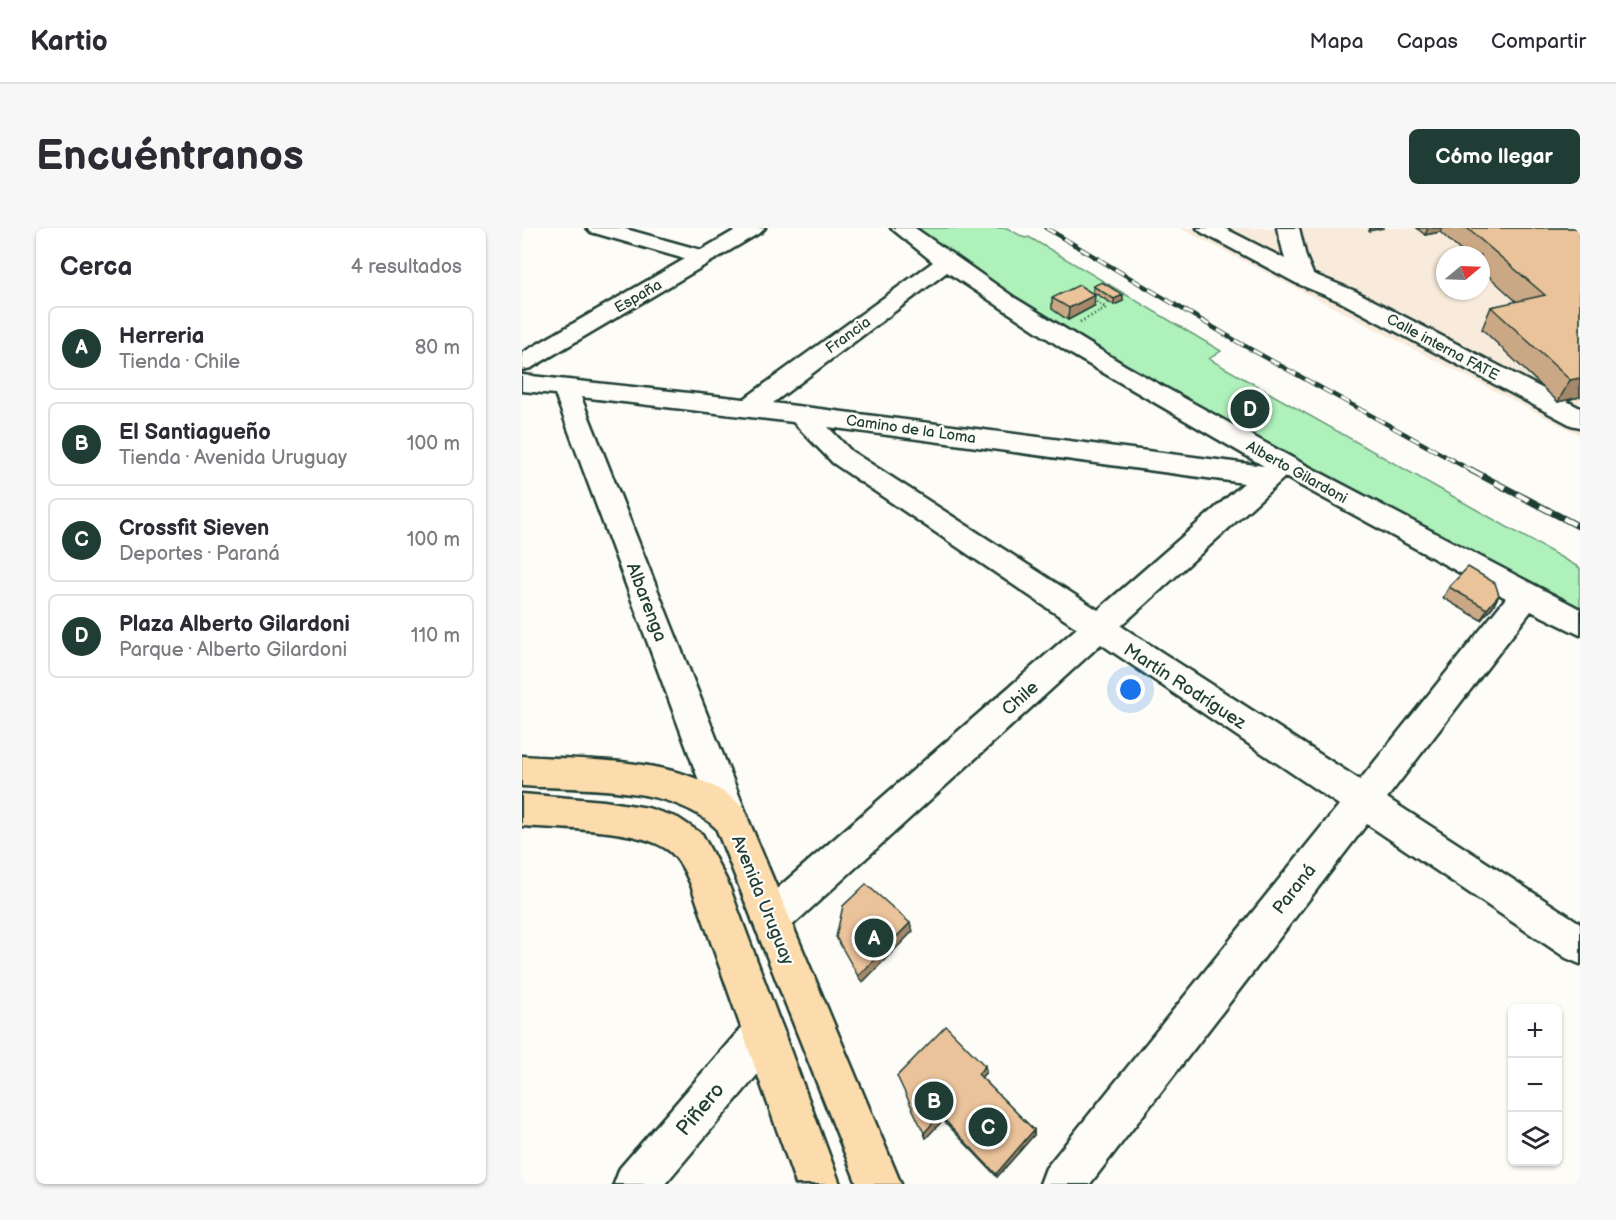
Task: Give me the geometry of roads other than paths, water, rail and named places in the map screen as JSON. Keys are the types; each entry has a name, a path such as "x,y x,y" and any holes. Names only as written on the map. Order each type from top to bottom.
{"main road":[{"name":"Avenida Uruguay","path":"522,771 638,781 681,788 704,797 730,818 879,1184"},
{"path":"522,810 641,822 662,827 680,837 693,852 709,883 818,1184"}],"street":[{"path":"598,228 705,258"},
{"name":"España","path":"533,381 705,258 754,228"},
{"name":"Alberto Gilardoni","path":"902,228 946,263 1275,471 1580,623"},
{"name":"Calle interna FATE","path":"1208,228 1304,278 1347,296 1580,419"},
{"path":"1288,228 1295,257 1304,278"},
{"name":"Francia","path":"749,408 946,263"},
{"name":"Camino de la Loma","path":"533,381 1275,471"},
{"name":"Albarenga","path":"533,381 730,818"},
{"name":"Martín Rodríguez","path":"800,414 842,458 1580,945"},
{"name":"Chile","path":"771,919 1275,471"},
{"name":"Paraná","path":"1062,1184 1526,595"},
{"name":"Piñero","path":"636,1184 764,1034"}],"railway":[{"path":"1046,228 1243,345 1474,472"},
{"path":"1471,470 1580,527"}],"place":[{"name":"Plaza Alberto Gilardoni","path":"1250,409"},
{"name":"Herreria","path":"874,938"},
{"name":"El Santiagueño","path":"934,1101"},
{"name":"Crossfit Sieven","path":"988,1127"}]}
